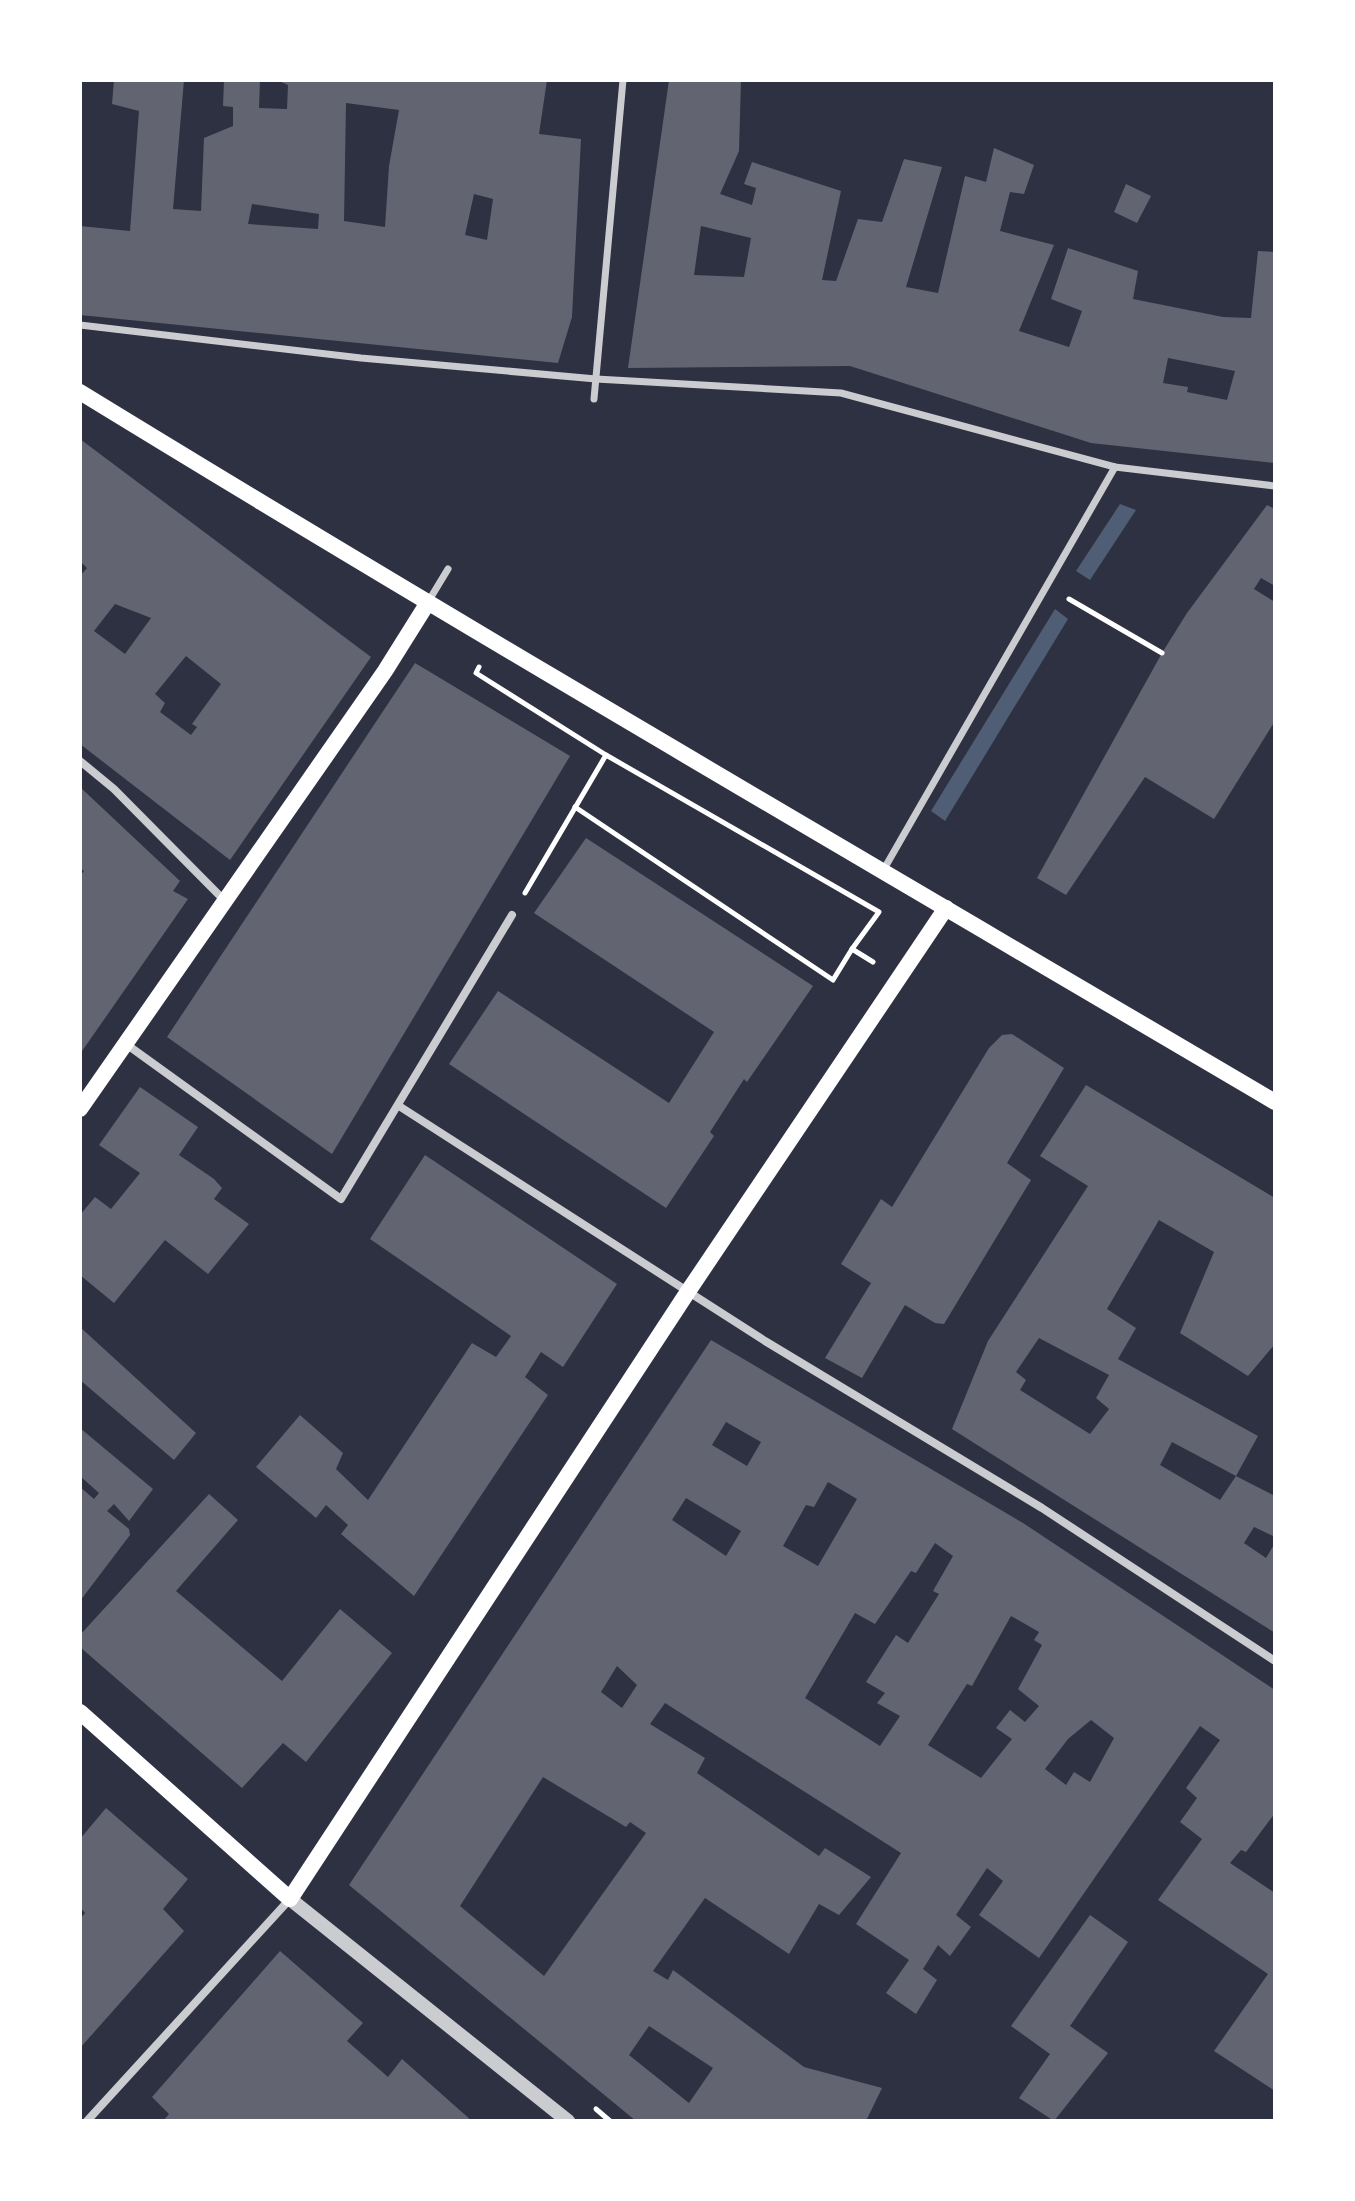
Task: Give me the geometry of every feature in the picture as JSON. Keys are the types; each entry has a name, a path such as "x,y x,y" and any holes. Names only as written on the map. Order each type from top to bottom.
{"main road":[{"path":"80,392 427,604 884,869 1275,1102"},
{"path":"80,1109 223,899 385,671 427,604"},
{"path":"80,1712 290,1899 689,1290 946,908"}],"street":[{"path":"594,399 623,80"},
{"path":"80,325 361,358 596,379 841,393 1115,467 1275,486"},
{"path":"1101,472 1115,467"},
{"path":"884,869 1115,467"},
{"path":"427,604 448,569"},
{"path":"80,761 114,789 223,899"},
{"path":"125,1044 341,1199 512,915"},
{"path":"399,1106 765,1341 1042,1508 1275,1661"},
{"path":"87,2121 290,1899 568,2121"}],"path":[{"path":"1047,587 1162,653"},
{"path":"491,641 476,673 606,755 879,912 833,980 575,807"},
{"path":"512,915 606,755"},
{"path":"852,949 899,978"}],"water":[{"path":"1120,504 1136,510 1090,580 1076,571"},
{"path":"1055,609 1068,619 945,821 931,811"}],"building":[{"path":"114,80 184,80 173,209 201,211 204,138 233,126 233,107 223,106 224,80 260,80 259,108 287,109 288,85 277,80 547,80 539,134 581,139 572,317 558,363 80,315 80,226 130,231 139,111 112,104","holes":["346,103 399,110 389,166 385,227 344,221","474,194 493,199 487,240 465,235","252,204 319,214 318,229 248,224"]},
{"path":"669,80 741,80 739,151 720,194 752,205 756,188 744,184 752,162 841,191 822,280 836,281 858,219 882,222 904,159 942,167 906,287 938,293 965,176 986,182 994,148 1034,165 1024,194 1010,192 1000,231 1054,245 1019,331 1069,347 1082,311 1051,299 1068,248 1138,271 1133,299 1223,317 1251,318 1258,251 1275,252 1275,463 1091,443 850,366 628,368","holes":["701,226 751,238 744,277 694,275","1168,358 1235,371 1227,400 1187,392 1188,387 1163,383"]},
{"path":"1126,184 1151,196 1137,223 1114,212"},
{"path":"80,439 371,657 230,860 80,744 80,576 87,568 80,561","holes":["115,604 151,618 125,654 94,631","186,656 221,684 192,724 197,727 191,735 160,712 165,703 155,694"]},
{"path":"1267,505 1275,509 1275,586 1261,578 1254,589 1275,602 1275,721 1214,819 1145,777 1066,895 1037,878 1162,653 1187,613"},
{"path":"415,663 570,756 332,1154 167,1037"},
{"path":"80,787 180,881 173,891 188,899 80,1054 80,876 84,871 80,868"},
{"path":"586,838 813,986 747,1082 744,1079 710,1132 714,1136 666,1208 449,1064 498,991 669,1103 714,1032 534,913"},
{"path":"1012,1034 1064,1068 1007,1163 1031,1180 944,1324 935,1323 905,1305 862,1378 825,1358 871,1283 841,1264 881,1199 892,1207 989,1048 1002,1035"},
{"path":"1086,1085 1275,1198 1275,1344 1248,1376 1180,1333 1214,1252 1159,1220 1107,1309 1136,1328 1118,1359 1258,1436 1236,1476 1275,1496 1275,1537 1254,1527 1244,1543 1266,1558 1275,1543 1275,1633 952,1429 988,1341 1088,1186 1040,1156","holes":["1039,1338 1109,1375 1096,1398 1109,1409 1090,1434 1020,1390 1026,1380 1016,1372","1172,1442 1236,1476 1220,1500 1160,1465"]},
{"path":"140,1087 198,1127 179,1155 214,1179 222,1188 214,1199 249,1224 208,1274 165,1240 114,1303 80,1275 80,1215 95,1197 111,1209 140,1173 99,1145"},
{"path":"425,1155 617,1284 563,1367 541,1352 525,1377 548,1395 414,1596 341,1534 348,1525 326,1505 316,1518 256,1467 300,1415 343,1453 336,1469 368,1500 472,1343 496,1357 511,1336 370,1239"},
{"path":"80,1327 196,1433 174,1460 80,1380"},
{"path":"711,1340 1023,1523 1275,1690 1275,1813 1246,1852 1241,1850 1230,1863 1275,1893 1275,2091 1214,2051 1268,1974 1158,1900 1202,1839 1180,1822 1197,1798 1186,1788 1220,1740 1200,1726 1039,1958 979,1915 1003,1881 987,1868 956,1915 971,1927 950,1956 938,1945 923,1969 937,1980 916,2014 886,1993 909,1960 856,1924 901,1853 665,1703 650,1724 705,1758 697,1773 819,1856 825,1848 871,1877 839,1915 819,1904 789,1954 705,1898 653,1971 668,1980 673,1970 804,2067 882,2088 866,2121 636,2121 349,1885","holes":["726,1422 761,1442 747,1466 712,1445","828,1482 857,1499 818,1566 783,1546 806,1505 814,1507","686,1498 741,1531 726,1556 672,1520","935,1543 953,1556 933,1591 939,1594 908,1643 896,1635 866,1682 885,1693 877,1703 900,1716 880,1746 805,1698 855,1613 875,1624 911,1571 916,1573","1011,1616 1039,1632 1034,1640 1042,1645 1018,1689 1039,1706 1025,1722 1010,1710 996,1728 1012,1739 981,1778 928,1745 967,1684 972,1686","617,1666 637,1685 622,1708 601,1692","1091,1720 1114,1738 1090,1782 1074,1772 1066,1785 1045,1769 1068,1739","543,1777 626,1827 630,1822 646,1833 544,1976 460,1906","649,2026 713,2068 689,2103 629,2055"]},
{"path":"80,1428 153,1489 129,1521 114,1504 107,1511 129,1529 130,1535 80,1601 80,1487 94,1499 99,1493 80,1476"},
{"path":"209,1494 238,1520 176,1591 282,1681 340,1609 392,1653 306,1762 283,1743 242,1788 80,1647 80,1635"},
{"path":"106,1808 188,1879 163,1909 184,1931 80,2048 80,1919 85,1913 80,1907 80,1839"},
{"path":"1090,1915 1128,1942 1070,2026 1108,2053 1054,2121 1019,2098 1050,2054 1011,2026"},
{"path":"280,1951 363,2023 347,2041 388,2077 402,2059 472,2121 163,2121 169,2114 152,2097"}]}
